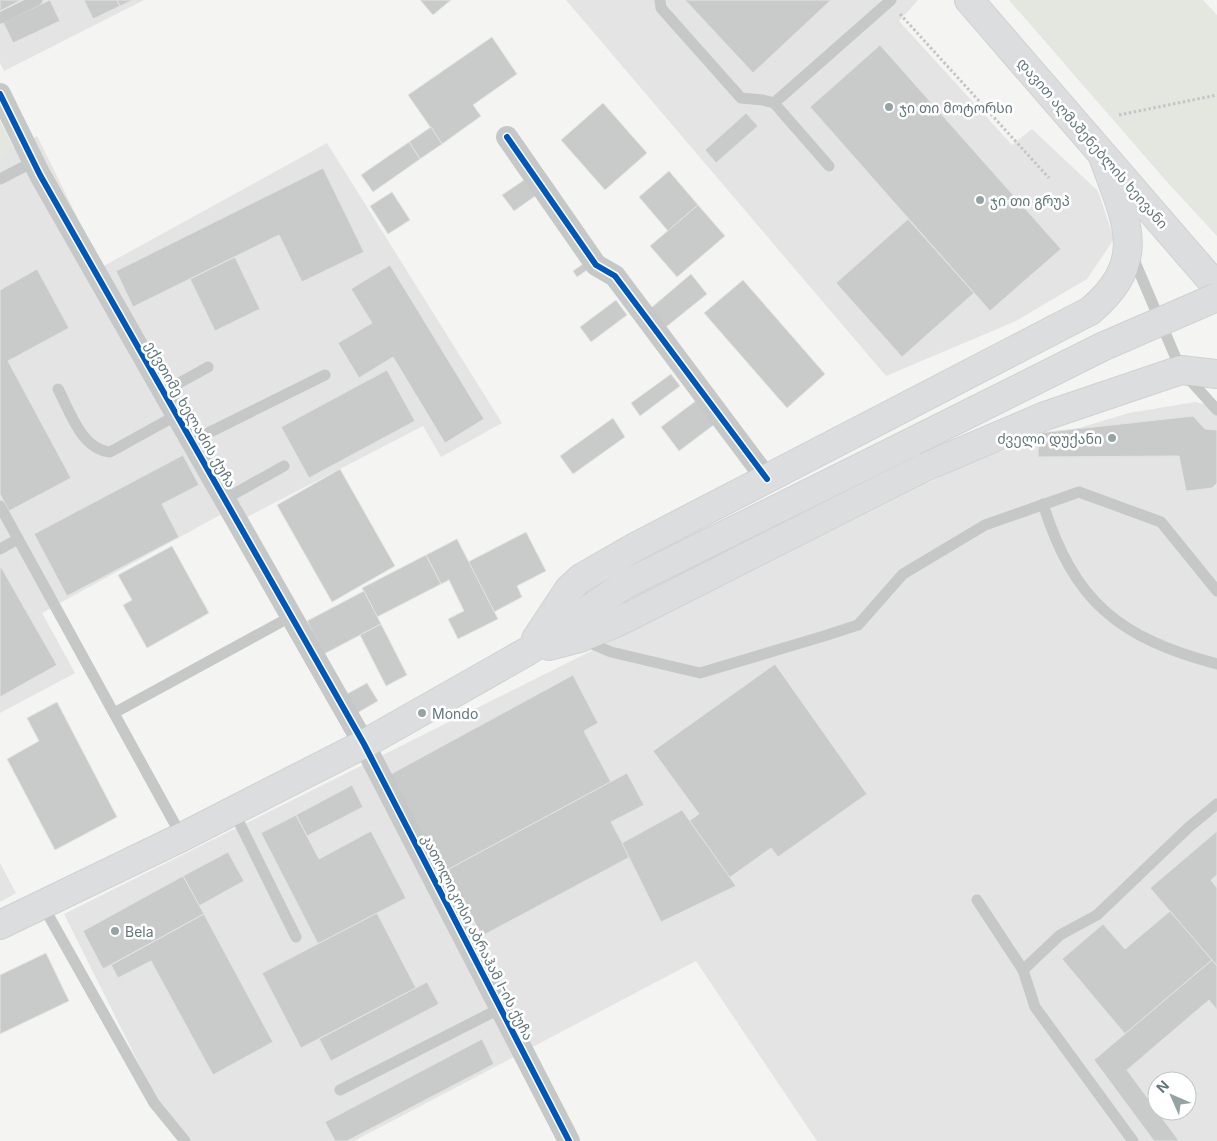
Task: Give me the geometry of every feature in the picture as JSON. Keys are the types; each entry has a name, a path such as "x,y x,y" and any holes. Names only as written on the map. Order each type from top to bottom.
{"main road":[{"name":"დავით აღმაშენებლის ხეივანი","path":"969,0 1217,287"},
{"path":"528,651 570,589 581,578 635,546 768,479 1090,311 1108,296 1121,277 1129,249 1128,226 1102,154"},
{"path":"0,925 182,837 364,744 528,651 624,586 1102,347 1217,297"},
{"path":"528,651 580,638 625,618 925,467 1045,416 1182,370 1217,374"}],"street":[{"name":"ექვთიმე ხელაძის ქუჩა","path":"0,94 33,162 364,744"},
{"path":"507,137 596,265 615,276 768,479"},
{"name":"კათოლიკოსი აბრაჰამ I-ის ქუჩა","path":"364,744 569,1141"}],"lane":[{"path":"0,18 37,0"},
{"path":"660,0 661,8 741,98 774,103 829,166"},
{"path":"774,103 890,1"},
{"path":"0,179 33,162"},
{"path":"1129,249 1182,370 1217,410"},
{"path":"163,392 208,367"},
{"path":"192,441 325,375"},
{"path":"58,389 83,435 92,446 100,451 110,452 177,415"},
{"path":"224,499 284,466"},
{"path":"580,638 610,652 700,673 858,625 903,574 985,524 1079,492 1161,522 1217,591"},
{"path":"1043,504 1053,536 1073,574 1100,608 1142,638 1185,656 1217,664"},
{"path":"0,506 182,837"},
{"path":"0,549 18,539"},
{"path":"114,713 292,616"},
{"path":"1023,970 1060,935 1097,915 1217,804"},
{"path":"233,810 296,937"},
{"path":"977,900 1023,970 1035,1007 1133,1141"},
{"path":"42,904 154,1103 185,1141"},
{"path":"340,1090 501,1008"}],"path":[{"path":"890,1 1049,178"},
{"path":"1119,115 1217,95"}],"shaded area":[{"path":"0,0 144,0 4,71 0,63"},
{"path":"566,0 918,0 899,21 1012,145 1032,129 1098,191 1114,239 1087,279 1016,321 886,376"},
{"path":"1009,0 1203,0 1217,15 1217,236 1168,183"},
{"path":"0,121 14,148 0,155"},
{"path":"37,136 102,267 327,143 502,423 441,457 423,426 247,517 240,504 42,613 75,673 0,713 0,155"},
{"path":"1195,402 1217,407 1217,1141 817,1141 696,961 354,1141 188,1141 172,1130 64,914 976,459 1129,413"},
{"path":"0,863 16,893 0,902"}],"building":[{"path":"0,0 21,0 0,11"},
{"path":"50,0 60,21 13,43 3,22"},
{"path":"84,0 117,0 120,6 93,19"},
{"path":"117,0 133,0 120,6"},
{"path":"420,0 451,0 433,15"},
{"path":"685,0 831,0 753,73"},
{"path":"492,37 517,74 473,105 481,116 442,144 408,95"},
{"path":"880,45 1061,249 990,311 810,107"},
{"path":"603,103 647,153 605,190 561,140"},
{"path":"746,113 758,126 716,163 705,150"},
{"path":"431,127 442,144 420,159 409,142"},
{"path":"409,142 420,159 373,192 361,175"},
{"path":"323,168 364,252 302,282 279,235 133,307 116,271"},
{"path":"669,171 698,205 668,231 639,197"},
{"path":"527,178 538,194 514,211 502,195"},
{"path":"392,192 410,220 388,234 370,206"},
{"path":"698,205 725,236 677,277 650,246"},
{"path":"908,219 974,293 902,357 836,283"},
{"path":"235,257 260,309 215,331 190,279"},
{"path":"583,264 587,270 577,277 573,271"},
{"path":"390,265 484,419 445,443 393,357 359,378 338,343 372,323 351,289"},
{"path":"37,269 69,328 8,361 71,478 9,511 0,494 0,290"},
{"path":"691,274 707,294 666,327 651,308"},
{"path":"743,280 825,374 787,408 704,313"},
{"path":"616,300 627,315 591,342 580,327"},
{"path":"387,370 415,421 309,478 281,427"},
{"path":"671,374 680,386 640,416 631,403"},
{"path":"697,400 715,424 679,451 661,427"},
{"path":"1193,416 1205,429 1217,430 1217,483 1212,488 1186,491 1179,456 1038,457 1039,433"},
{"path":"613,418 625,437 573,474 560,456"},
{"path":"183,455 199,485 162,504 179,537 67,596 34,534"},
{"path":"340,469 395,566 332,602 277,505"},
{"path":"526,532 546,571 517,586 522,597 494,612 468,562"},
{"path":"457,539 498,619 458,639 448,619 464,611 449,580 441,584 426,555"},
{"path":"172,546 209,613 147,648 123,605 132,600 118,575"},
{"path":"426,555 441,584 377,617 362,588"},
{"path":"0,568 57,665 0,697"},
{"path":"364,591 381,624 324,654 307,621"},
{"path":"381,624 407,675 386,686 360,635"},
{"path":"775,664 867,794 778,857 771,848 729,878 689,821 699,814 653,751"},
{"path":"573,675 598,723 584,731 611,782 436,876 389,775"},
{"path":"367,683 378,701 357,713 347,694"},
{"path":"57,702 117,817 55,850 7,759 39,741 27,718"},
{"path":"627,773 644,805 611,822 630,857 482,936 447,870"},
{"path":"352,785 363,807 307,836 296,815"},
{"path":"682,810 736,886 661,922 622,843"},
{"path":"296,815 319,859 371,831 406,898 318,944 261,833"},
{"path":"1217,831 1217,875 1211,880 1217,888 1217,966 1150,888"},
{"path":"228,852 244,881 199,906 183,876"},
{"path":"183,876 204,914 103,969 83,931"},
{"path":"1170,911 1212,960 1125,1034 1062,959 1103,924 1125,949"},
{"path":"377,913 416,988 301,1048 262,973"},
{"path":"204,914 273,1042 213,1075 151,961 118,978 111,965"},
{"path":"46,953 69,1001 0,1034 0,975"},
{"path":"1212,960 1217,966 1217,1010 1209,1000 1127,1070 1147,1097 1147,1121 1164,1121 1179,1141 1154,1141 1094,1060"},
{"path":"427,982 439,1004 331,1061 319,1039"},
{"path":"482,1039 494,1064 347,1141 335,1141 325,1122"}],"cycle path":[{"path":"0,94 40,175 364,744 569,1141"},
{"path":"507,137 596,265 615,276 767,479"}],"place":[{"name":"ჯი თი მოტორსი","path":"889,107"},
{"name":"ჯი თი გრუპ","path":"980,200"},
{"name":"ძველი დუქანი","path":"1112,438"},
{"name":"Mondo","path":"422,713"},
{"name":"Bela","path":"115,931"}]}
